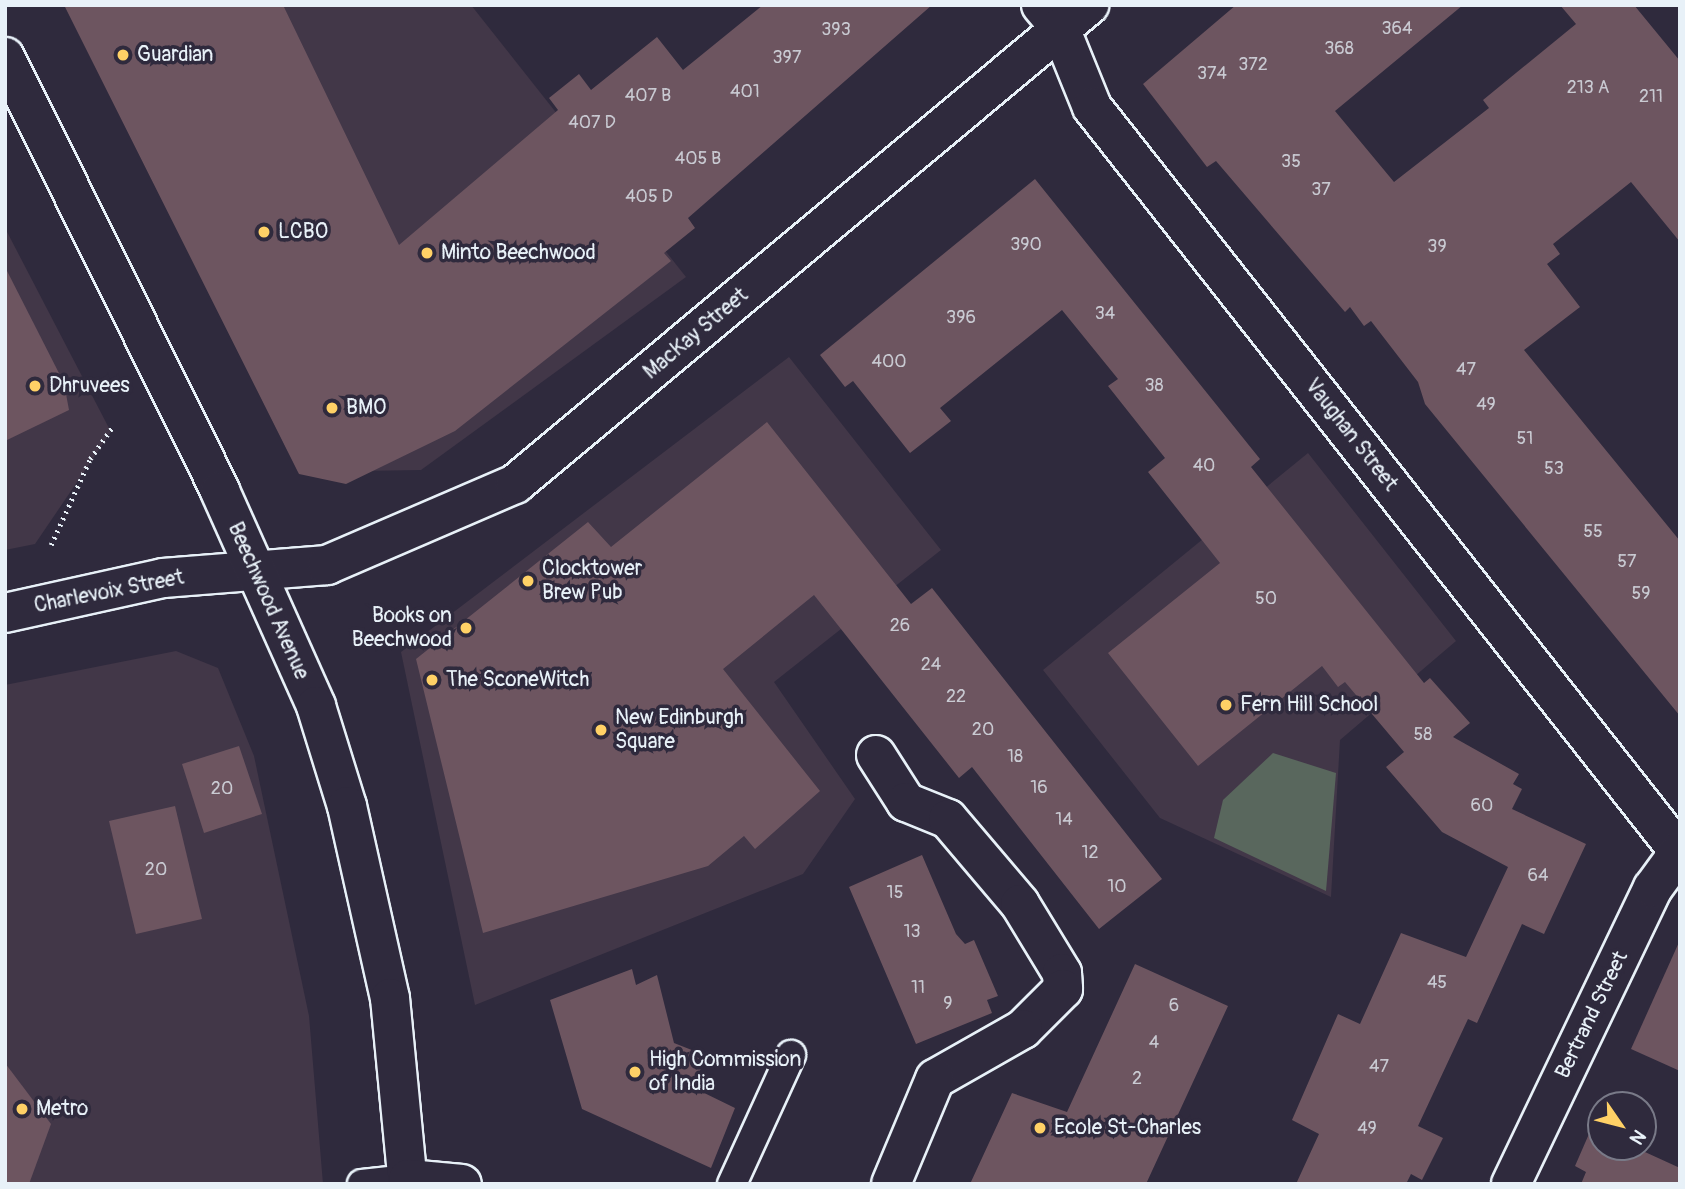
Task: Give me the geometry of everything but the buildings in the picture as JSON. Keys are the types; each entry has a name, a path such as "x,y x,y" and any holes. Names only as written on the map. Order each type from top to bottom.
{"street":[{"name":"MacKay Street","path":"254,571 327,565 515,484 1050,17 1089,5"},
{"name":"Vaughan Street","path":"1050,17 1092,107 1680,852"},
{"name":"Beechwood Avenue","path":"5,57 254,571 316,706 347,806 390,998 408,1181"},
{"name":"Charlevoix Street","path":"5,613 163,578 254,571"},
{"path":"876,755 906,802 948,819 1020,904 1062,973 1063,989 1023,1030 935,1079 891,1184"},
{"name":"Bertrand Street","path":"1511,1184 1653,888 1680,852"},
{"path":"408,1181 462,1184"}],"lane":[{"path":"732,1184 791,1055"},
{"path":"362,1184 408,1181"}],"path":[{"path":"51,545 90,459 112,428"}],"shaded area":[{"name":"Minto Beechwood","path":"67,5 471,5 686,277 421,470 298,472"},
{"path":"5,228 111,432 35,544 5,550"},
{"name":"New Edinburgh Square","path":"789,357 941,550 774,682 855,799 803,874 475,1005 401,652"},
{"name":"Fern Hill School","path":"1308,453 1456,641 1340,740 1331,897 1160,818 1043,670"},
{"path":"176,651 218,668 254,756 309,1016 323,1184 5,1184 5,685"}],"green space":[{"path":"1273,753 1336,773 1326,891 1214,838 1223,800"}],"place":[{"name":"Guardian","path":"123,55"},
{"name":"LCBO","path":"264,232"},
{"name":"Minto Beechwood","path":"427,253"},
{"name":"Dhruvees","path":"35,386"},
{"name":"BMO","path":"332,408"},
{"name":"Clocktower Brew Pub","path":"528,581"},
{"name":"Books on Beechwood","path":"466,628"},
{"name":"The SconeWitch","path":"432,680"},
{"name":"Fern Hill School","path":"1226,705"},
{"name":"New Edinburgh Square","path":"601,730"},
{"name":"High Commission of India","path":"635,1072"},
{"name":"Metro","path":"22,1109"},
{"name":"Ecole St-Charles","path":"1040,1128"}]}
